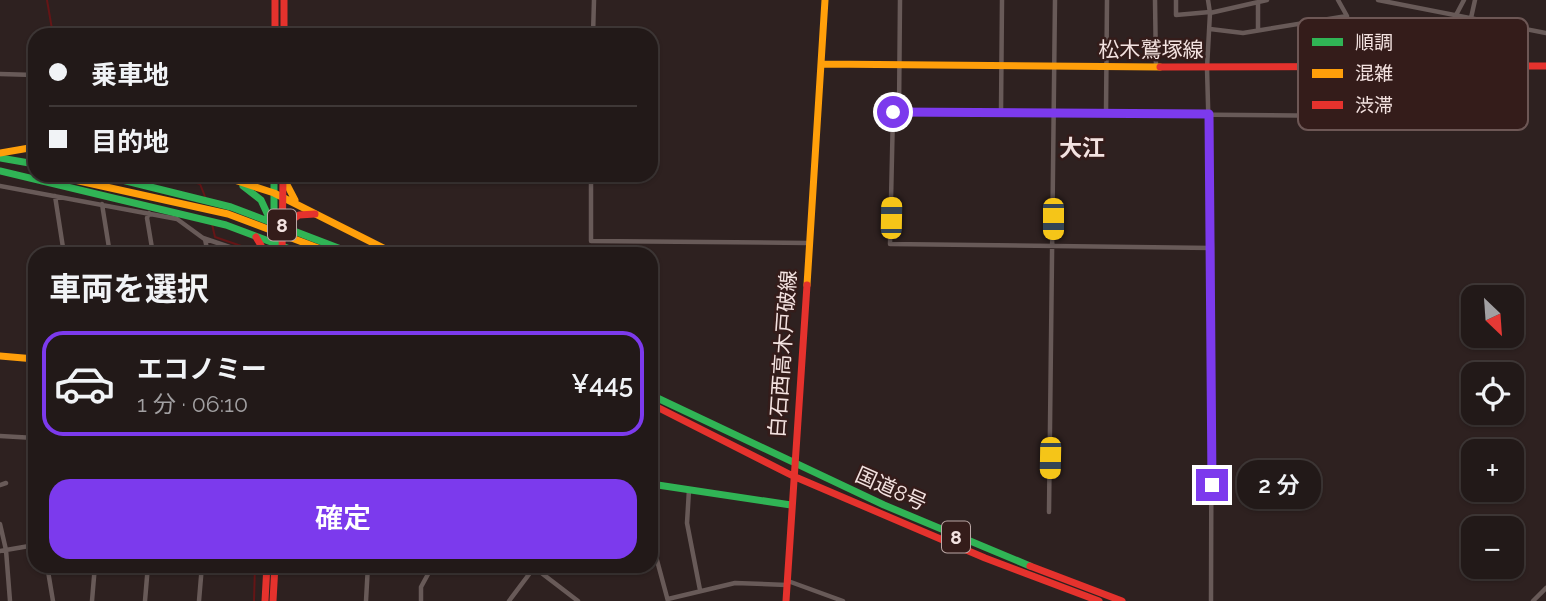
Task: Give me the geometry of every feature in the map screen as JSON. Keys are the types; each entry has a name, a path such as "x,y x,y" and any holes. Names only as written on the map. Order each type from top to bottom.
{"main road":[{"path":"275,0 275,28"},
{"path":"284,0 284,28"},
{"path":"821,64 825,0"},
{"name":"松木鷲塚線","path":"821,64 1298,68"},
{"name":"白石西高木戸破線","path":"786,601 821,64"},
{"name":"松木鷲塚線","path":"1528,66 1546,66"},
{"path":"0,153 28,148"},
{"path":"0,159 28,162"},
{"path":"0,171 28,173"},
{"path":"0,171 28,177"},
{"path":"49,182 152,205 255,235 274,242 279,247"},
{"name":"8","path":"89,182 206,204 316,247"},
{"name":"8","path":"127,182 295,229 338,247"},
{"path":"237,182 261,200 274,229"},
{"path":"239,182 274,192 382,247"},
{"path":"274,247 274,192 278,182"},
{"path":"281,182 284,224 282,247"},
{"path":"284,182 300,204"},
{"path":"274,242 284,224 299,215 323,215"},
{"path":"255,235 262,247"},
{"path":"0,356 28,358"},
{"name":"国道8号","path":"658,398 794,465 988,551 1122,601"},
{"name":"国道8号","path":"658,408 793,476 985,558 1099,601"},
{"path":"658,485 791,503"},
{"path":"265,601 267,573"},
{"path":"273,601 275,573"}],"street":[{"path":"593,28 594,0"},
{"path":"899,112 900,0"},
{"path":"1001,112 1002,0"},
{"path":"1049,512 1055,0"},
{"path":"1106,114 1107,0"},
{"path":"1155,0 1156,67"},
{"path":"1176,0 1176,15 1210,13 1267,0"},
{"path":"1208,0 1212,248 1210,601"},
{"path":"1334,18 1347,16 1338,0"},
{"path":"1378,0 1471,18 1475,0"},
{"path":"1456,18 1464,0"},
{"path":"1258,30 1259,1"},
{"path":"1210,29 1243,33 1298,24"},
{"path":"1528,29 1546,33"},
{"path":"0,74 28,75"},
{"path":"1212,248 890,244 893,112 1298,115"},
{"path":"592,182 591,241 808,243"},
{"path":"0,186 177,219 205,239 229,247"},
{"path":"55,196 63,247"},
{"path":"102,204 109,247"},
{"path":"149,213 147,218 152,247"},
{"path":"205,239 207,247"},
{"path":"0,436 28,438"},
{"path":"689,490 687,523 700,590"},
{"path":"0,524 10,601"},
{"path":"3,551 28,546"},
{"path":"658,564 668,600 735,583 787,583 843,601"},
{"path":"48,573 52,601"},
{"path":"92,601 94,573"},
{"path":"145,601 147,573"},
{"path":"199,601 201,573"},
{"path":"366,601 368,573"},
{"path":"421,601 421,587 429,573"},
{"path":"509,601 529,573"},
{"path":"543,573 578,601"},
{"path":"1533,601 1546,588"}],"waterway":[{"path":"47,0 52,28"},
{"path":"193,182 200,184 206,199"},
{"path":"212,224 215,237 244,247"},
{"path":"254,601 255,573"}],"traffic: fast":[{"path":"0,158 28,163"},
{"path":"0,171 28,178"},
{"path":"46,182 226,225 284,247"},
{"path":"130,182 231,207 336,247"},
{"path":"274,182 274,247"},
{"path":"243,186 261,200 272,224"},
{"path":"658,398 884,505 1030,566"},
{"path":"658,485 791,505"}],"traffic: slow":[{"path":"807,285 825,0"},
{"path":"821,64 1160,67"},
{"path":"0,153 28,148"},
{"path":"84,182 228,214 315,247"},
{"path":"240,182 274,193 381,247"},
{"path":"286,182 295,200"},
{"path":"0,356 28,358"}],"traffic: jam":[{"path":"275,0 275,28"},
{"path":"284,0 284,28"},
{"path":"1528,66 1546,66"},
{"path":"1160,67 1298,67"},
{"path":"282,247 283,182"},
{"path":"281,228 299,215 315,214"},
{"path":"256,237 262,247"},
{"path":"786,601 807,285"},
{"path":"658,408 793,476 985,558 1099,601"},
{"path":"1030,566 1122,601"},
{"path":"265,601 267,573"},
{"path":"273,601 275,573"}],"district":[{"name":"大江","path":"1082,148"}],"route":[{"path":"893,112 1209,114 1212,485"}]}
